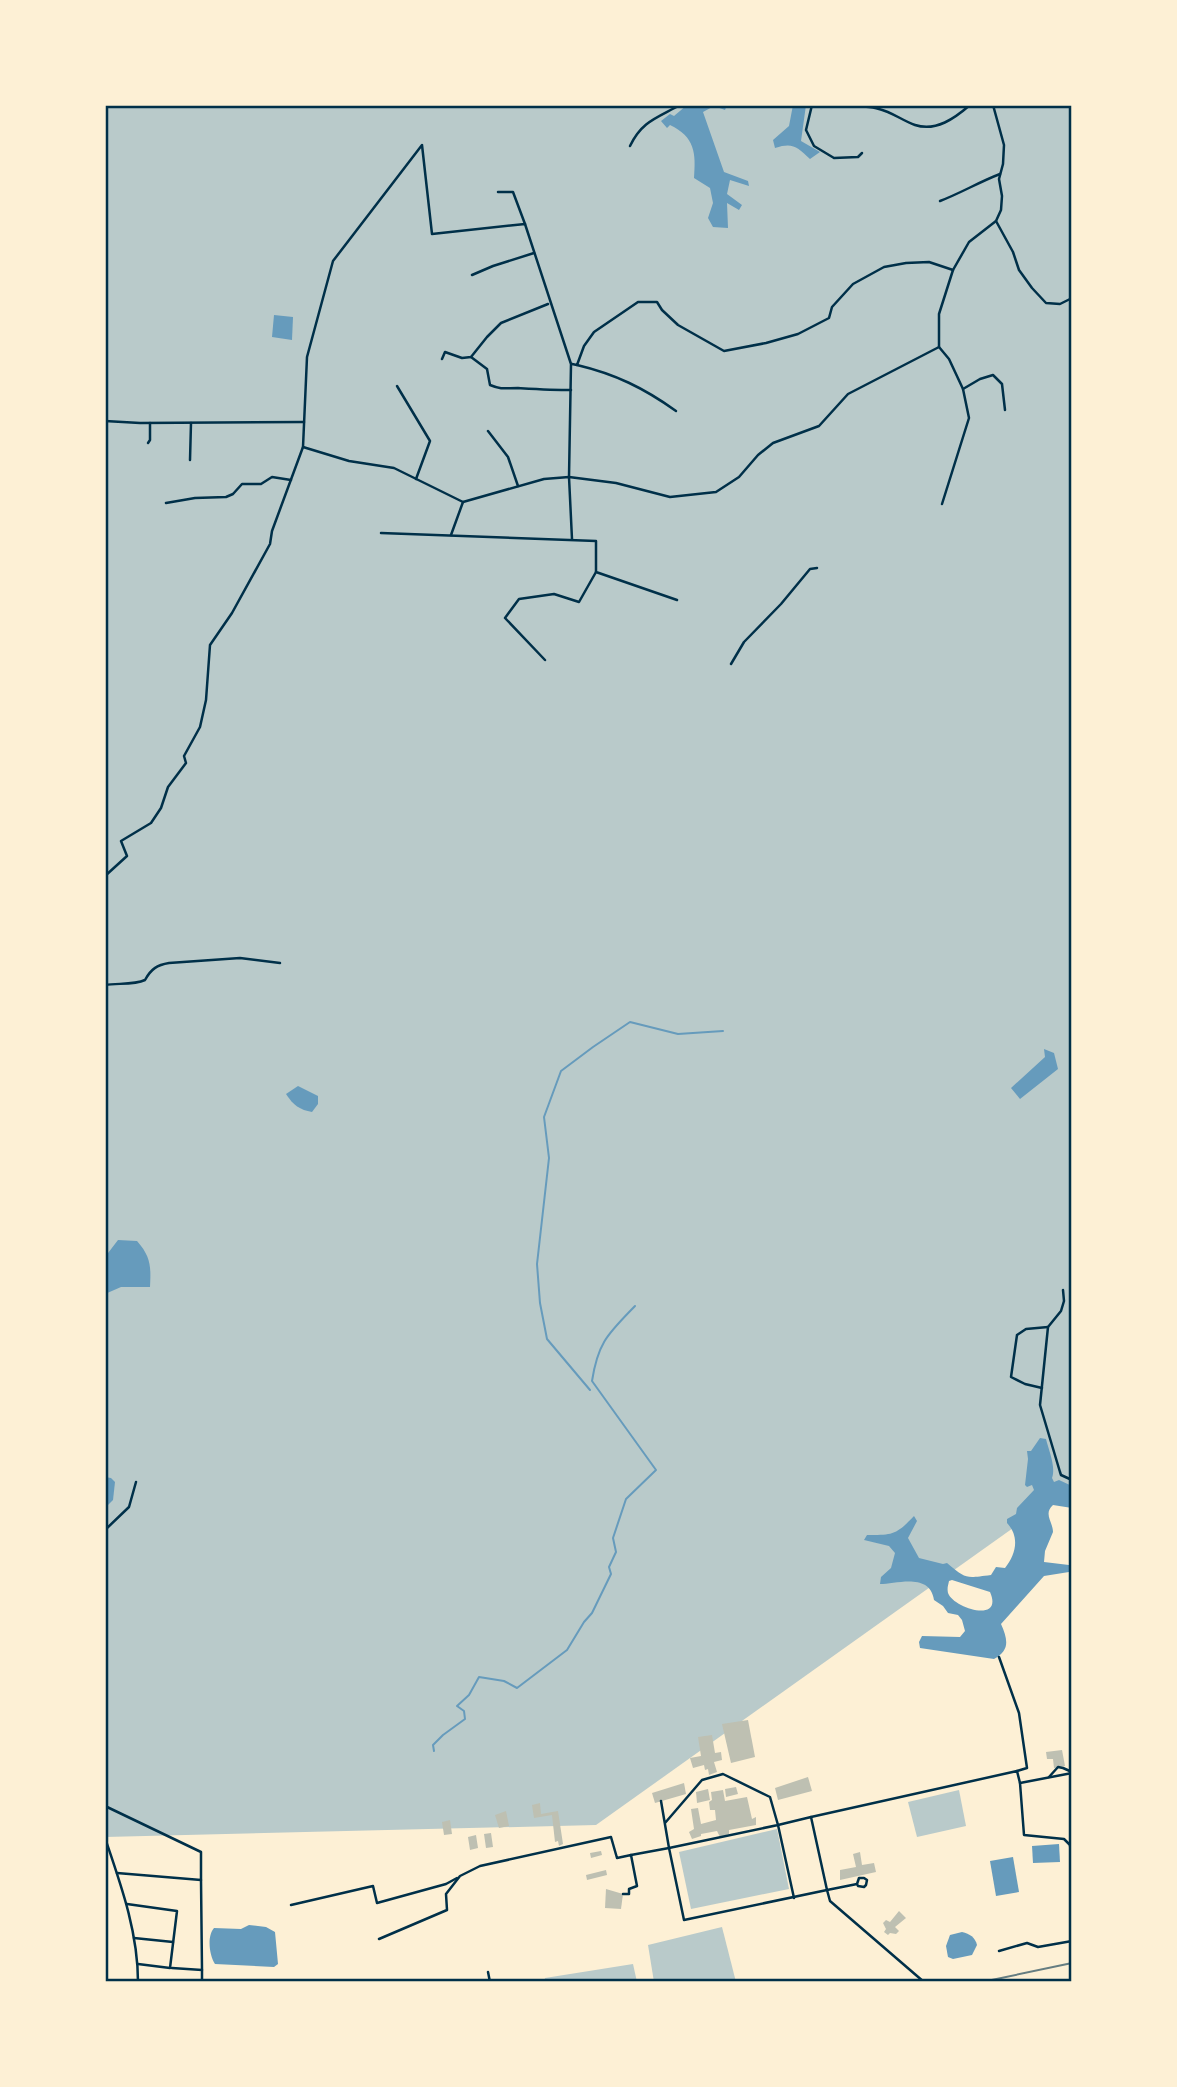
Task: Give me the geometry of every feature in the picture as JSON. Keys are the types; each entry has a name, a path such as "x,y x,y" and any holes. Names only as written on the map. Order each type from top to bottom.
{"street":[{"path":"630,146 645,123 680,105"},
{"path":"812,105 806,130 814,146 834,158 859,157 862,153"},
{"path":"852,105 877,107 916,126 937,126 956,118 970,105"},
{"path":"942,504 969,418 963,389 949,359 939,347 939,314 953,270 969,242 996,221 1001,210 1000,174 1004,145 993,105"},
{"path":"105,876 127,856 121,841 152,823 161,808 168,787 186,763 184,756 200,727 206,700 210,645 270,544 272,531 303,447 307,357 333,261 422,145 432,234 525,224"},
{"path":"940,201 1000,174"},
{"path":"498,192 513,192 571,364 569,477 572,539"},
{"path":"996,221 1013,252 1019,270 1046,303 1060,304 1072,298"},
{"path":"472,275 534,253"},
{"path":"577,365 583,346 594,332 638,302 657,302 678,325 724,351 766,343 808,330 829,318 832,307 853,284 884,267 929,262 953,270"},
{"path":"471,357 501,323 548,304"},
{"path":"303,447 349,461 394,468 463,502 544,479 569,477 617,483 670,498 716,492 739,477 758,455 773,443 819,426 848,394 939,347"},
{"path":"442,359 445,352 462,358 471,357 487,369 490,385 501,390 570,390"},
{"path":"571,364 607,372 656,396 676,411"},
{"path":"963,389 993,375 1002,384 1005,411"},
{"path":"397,386 429,441 416,479"},
{"path":"105,421 304,422"},
{"path":"148,443 150,423"},
{"path":"190,460 191,423"},
{"path":"488,431 508,457 518,487"},
{"path":"166,503 226,497 242,484 261,484 272,477 291,480"},
{"path":"450,536 463,502"},
{"path":"381,533 596,541 596,572 579,603 554,594 519,599 505,618 545,660"},
{"path":"731,664 744,642 788,597 810,569 817,568"},
{"path":"596,572 677,600"},
{"path":"105,985 138,983 145,980 149,972 158,965 169,963 240,958 280,963"},
{"path":"1063,1290 1061,1311 1048,1327 1040,1405 1061,1475 1072,1480"},
{"path":"1042,1388 1011,1377 1012,1366 1017,1335 1026,1329 1048,1327"},
{"path":"105,1530 129,1507 136,1482"},
{"path":"105,1548 105,1574"},
{"path":"291,1905 373,1886 377,1903 446,1884 480,1866 611,1838 617,1858 778,1825 1027,1768 1019,1713 999,1657"},
{"path":"1020,1783 1072,1773 1058,1767 1049,1777"},
{"path":"1017,1771 1024,1835 1064,1839 1071,1845 1072,1868"},
{"path":"665,1823 702,1780 723,1774 770,1797 794,1898"},
{"path":"661,1801 684,1920 857,1884"},
{"path":"105,1806 201,1852 202,1982"},
{"path":"811,1817 830,1901 923,1982"},
{"path":"105,1838 127,1904 138,1964 138,1982"},
{"path":"623,1894 629,1894 629,1889 637,1886 631,1855"},
{"path":"117,1873 201,1880"},
{"path":"379,1939 447,1910 446,1894 460,1876"},
{"path":"127,1904 177,1911 170,1968"},
{"path":"134,1938 173,1942"},
{"path":"999,1951 1027,1943 1038,1947 1072,1941"},
{"path":"138,1964 202,1970"},
{"path":"105,1971 106,1982"},
{"path":"488,1972 489,1982"}],"shaded area":[{"path":"105,105 1072,105 1072,1486 596,1825 105,1837"},
{"path":"959,1790 966,1826 917,1837 908,1802"},
{"path":"777,1829 789,1889 691,1909 679,1852"},
{"path":"722,1927 736,1982 654,1982 648,1945"},
{"path":"633,1964 637,1982 544,1982 545,1978"}],"water":[{"path":"687,105 727,105 725,110 714,106 703,112 724,172 748,181 749,186 730,180 727,194 742,205 739,210 727,203 728,228 713,227 708,218 713,203 710,188 694,178 694,153 689,140 670,125 667,128 661,121 670,114 674,116"},
{"path":"793,105 806,105 801,141 820,152 810,159 794,147 775,148 773,140 789,126"},
{"path":"274,315 293,317 292,340 272,337"},
{"path":"1044,1049 1054,1053 1058,1069 1020,1099 1011,1088 1045,1057"},
{"path":"298,1086 318,1096 318,1104 312,1112 297,1106 286,1094"},
{"path":"118,1240 137,1241 142,1247 149,1262 150,1287 121,1287 105,1294 105,1257"},
{"path":"1040,1438 1046,1439 1053,1464 1054,1482 1059,1480 1072,1486 1072,1508 1053,1505 1050,1508 1049,1518 1053,1532 1045,1551 1044,1562 1069,1565 1071,1570 1044,1576 1001,1624 1006,1644 1003,1652 994,1659 920,1648 922,1636 960,1637 965,1631 962,1620 958,1615 948,1613 934,1600 926,1586 912,1582 880,1584 881,1577 891,1568 895,1553 889,1546 864,1540 867,1535 894,1533 914,1516 917,1521 908,1538 919,1558 947,1563 963,1575 971,1577 991,1575 996,1567 1005,1568 1015,1546 1014,1534 1007,1519 1016,1514 1017,1508 1034,1490 1032,1485 1025,1485 1027,1451 1031,1451","holes":["949,1581 990,1592 990,1608 967,1608 952,1599 948,1593"]},
{"path":"105,1477 115,1482 113,1500 105,1508"},
{"path":"1059,1844 1060,1862 1033,1863 1032,1846"},
{"path":"1013,1857 1019,1892 996,1896 990,1861"},
{"path":"249,1925 266,1927 275,1932 278,1964 274,1967 215,1964 210,1946 210,1936 214,1928 241,1929"},
{"path":"962,1932 972,1936 976,1942 972,1955 953,1959 948,1957 946,1946 950,1935"}],"building":[{"path":"748,1720 755,1757 731,1763 722,1724"},
{"path":"712,1735 715,1753 721,1752 722,1760 714,1762 717,1772 709,1775 704,1765 693,1768 690,1758 701,1756 698,1737"},
{"path":"1062,1750 1065,1766 1054,1768 1053,1759 1047,1759 1046,1752"},
{"path":"808,1777 812,1791 778,1800 775,1788"},
{"path":"684,1783 686,1794 655,1803 652,1793"},
{"path":"736,1787 738,1794 726,1797 725,1789"},
{"path":"708,1789 710,1800 697,1803 696,1792"},
{"path":"723,1790 725,1801 747,1797 752,1819 756,1817 756,1825 729,1830 729,1834 720,1837 717,1831 692,1839 689,1832 694,1829 691,1809 698,1808 701,1824 716,1820 715,1810 710,1810 711,1792"},
{"path":"540,1803 541,1814 558,1811 563,1844 559,1846 558,1841 555,1842 552,1815 534,1818 532,1805"},
{"path":"506,1811 509,1826 499,1828 495,1815"},
{"path":"450,1820 452,1834 444,1835 442,1822"},
{"path":"491,1833 493,1847 486,1848 484,1834"},
{"path":"476,1835 478,1848 470,1850 468,1837"},
{"path":"601,1851 602,1855 591,1858 590,1853"},
{"path":"860,1852 862,1865 874,1863 876,1872 840,1880 840,1870 856,1867 853,1854"},
{"path":"606,1870 607,1875 587,1880 586,1875"},
{"path":"606,1889 623,1894 621,1909 605,1908"},
{"path":"899,1911 906,1918 895,1927 899,1931 896,1934 888,1935 884,1932 886,1929 883,1923 886,1920 890,1922"}],"waterway":[{"path":"590,1390 547,1339 540,1303 537,1264 549,1158 544,1117 561,1071 630,1022 678,1034 723,1031"},
{"path":"434,1751 433,1745 465,1719 464,1711 457,1706 469,1695 479,1677 504,1681 517,1688 567,1650 592,1613 611,1574 609,1567 616,1552 613,1538 626,1499 656,1470 592,1381 597,1357 606,1339 635,1306"}],"railway":[{"path":"982,1982 1072,1963"}]}
